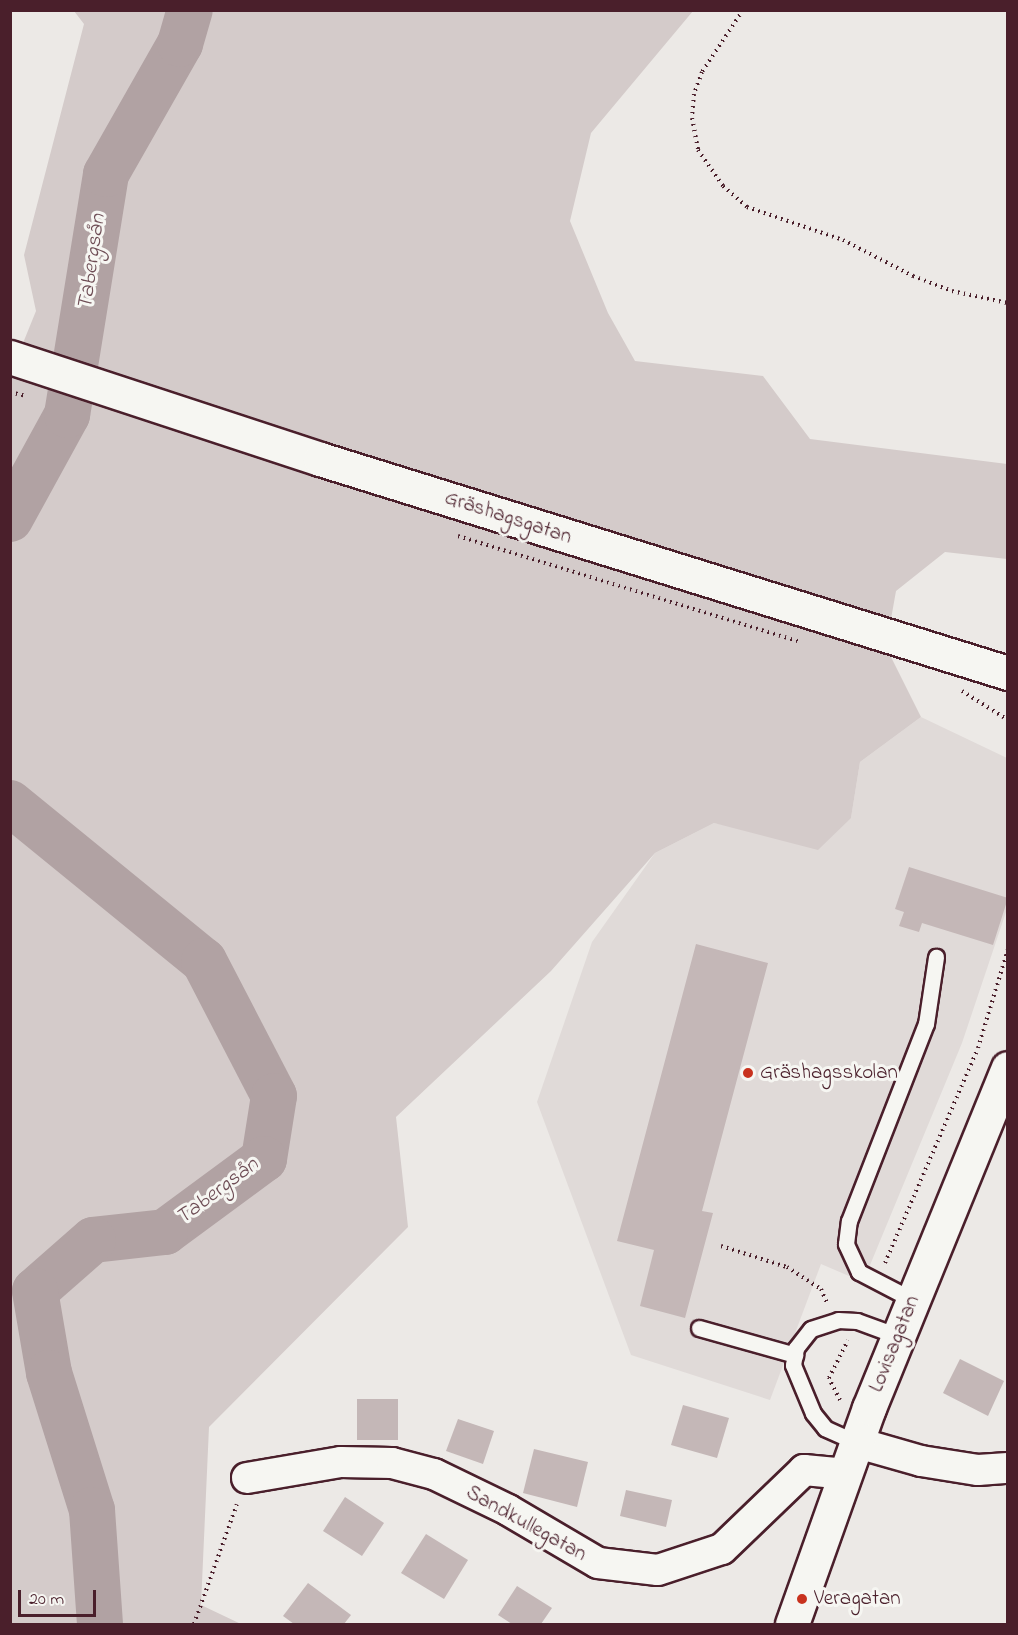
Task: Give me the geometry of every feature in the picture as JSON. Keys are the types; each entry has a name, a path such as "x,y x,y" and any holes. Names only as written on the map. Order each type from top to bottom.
{"street":[{"name":"Gräshagsgatan","path":"10,357 91,385 1008,673"},
{"name":"Lovisagatan","path":"792,1624 898,1336 1008,1068"},
{"path":"858,1443 921,1461 978,1470 1008,1468"},
{"name":"Sandkullegatan","path":"247,1478 341,1462 392,1463 455,1484 598,1563 658,1570 722,1549 804,1470 847,1474"}],"lane":[{"path":"913,1300 859,1272 846,1244 849,1221 926,1024 936,957"},
{"path":"858,1443 825,1428 813,1413 793,1365 795,1355 811,1329 832,1321 857,1321 898,1336"},
{"path":"699,1328 795,1355"}],"path":[{"path":"743,10 702,72 692,118 698,150 723,186 747,207 843,240 913,276 952,291 1008,303"},
{"path":"721,1246 787,1267 810,1279 821,1289 832,1321"},
{"path":"194,1624 247,1478"}],"shaded area":[{"path":"74,11 693,11 591,133 570,221 608,313 635,361 763,376 810,439 1007,464 1007,559 945,552 896,591 886,647 921,717 860,762 851,818 818,850 714,823 655,853 551,971 396,1117 408,1227 209,1427 201,1605 241,1624 11,1624 10,375 36,311 24,255 84,24"},
{"name":"Gräshagsskolan","path":"921,717 1007,758 1007,909 962,1043 863,1282 821,1264 770,1400 631,1355 537,1102 592,942 655,853 714,823 736,827 851,818 860,762"}],"building":[{"path":"909,867 1008,898 993,945 922,923 919,932 899,926 904,912 895,909"},
{"path":"696,944 768,963 702,1211 713,1213 685,1318 640,1306 654,1250 617,1241"},
{"path":"960,1359 1004,1381 988,1416 943,1393"},
{"path":"357,1399 398,1399 398,1440 357,1440"},
{"path":"683,1405 729,1418 717,1458 671,1445"},
{"path":"458,1419 494,1431 483,1464 446,1451"},
{"path":"534,1449 588,1462 577,1507 523,1493"},
{"path":"626,1490 672,1500 666,1527 620,1516"},
{"path":"345,1497 384,1523 362,1556 323,1531"},
{"path":"426,1534 468,1560 444,1599 401,1573"},
{"path":"308,1583 351,1615 344,1624 294,1624 283,1616"},
{"path":"517,1586 552,1608 541,1624 512,1624 498,1615"}],"waterway":[{"name":"Tabergsån","path":"10,519 67,415 106,174 180,44 190,10"},
{"name":"Tabergsån","path":"10,803 204,961 274,1096 264,1159 165,1232 93,1240 35,1291 49,1373 92,1510 100,1624"}],"place":[{"name":"Gräshagsskolan","path":"748,1073"},
{"name":"Veragatan","path":"802,1599"}]}
